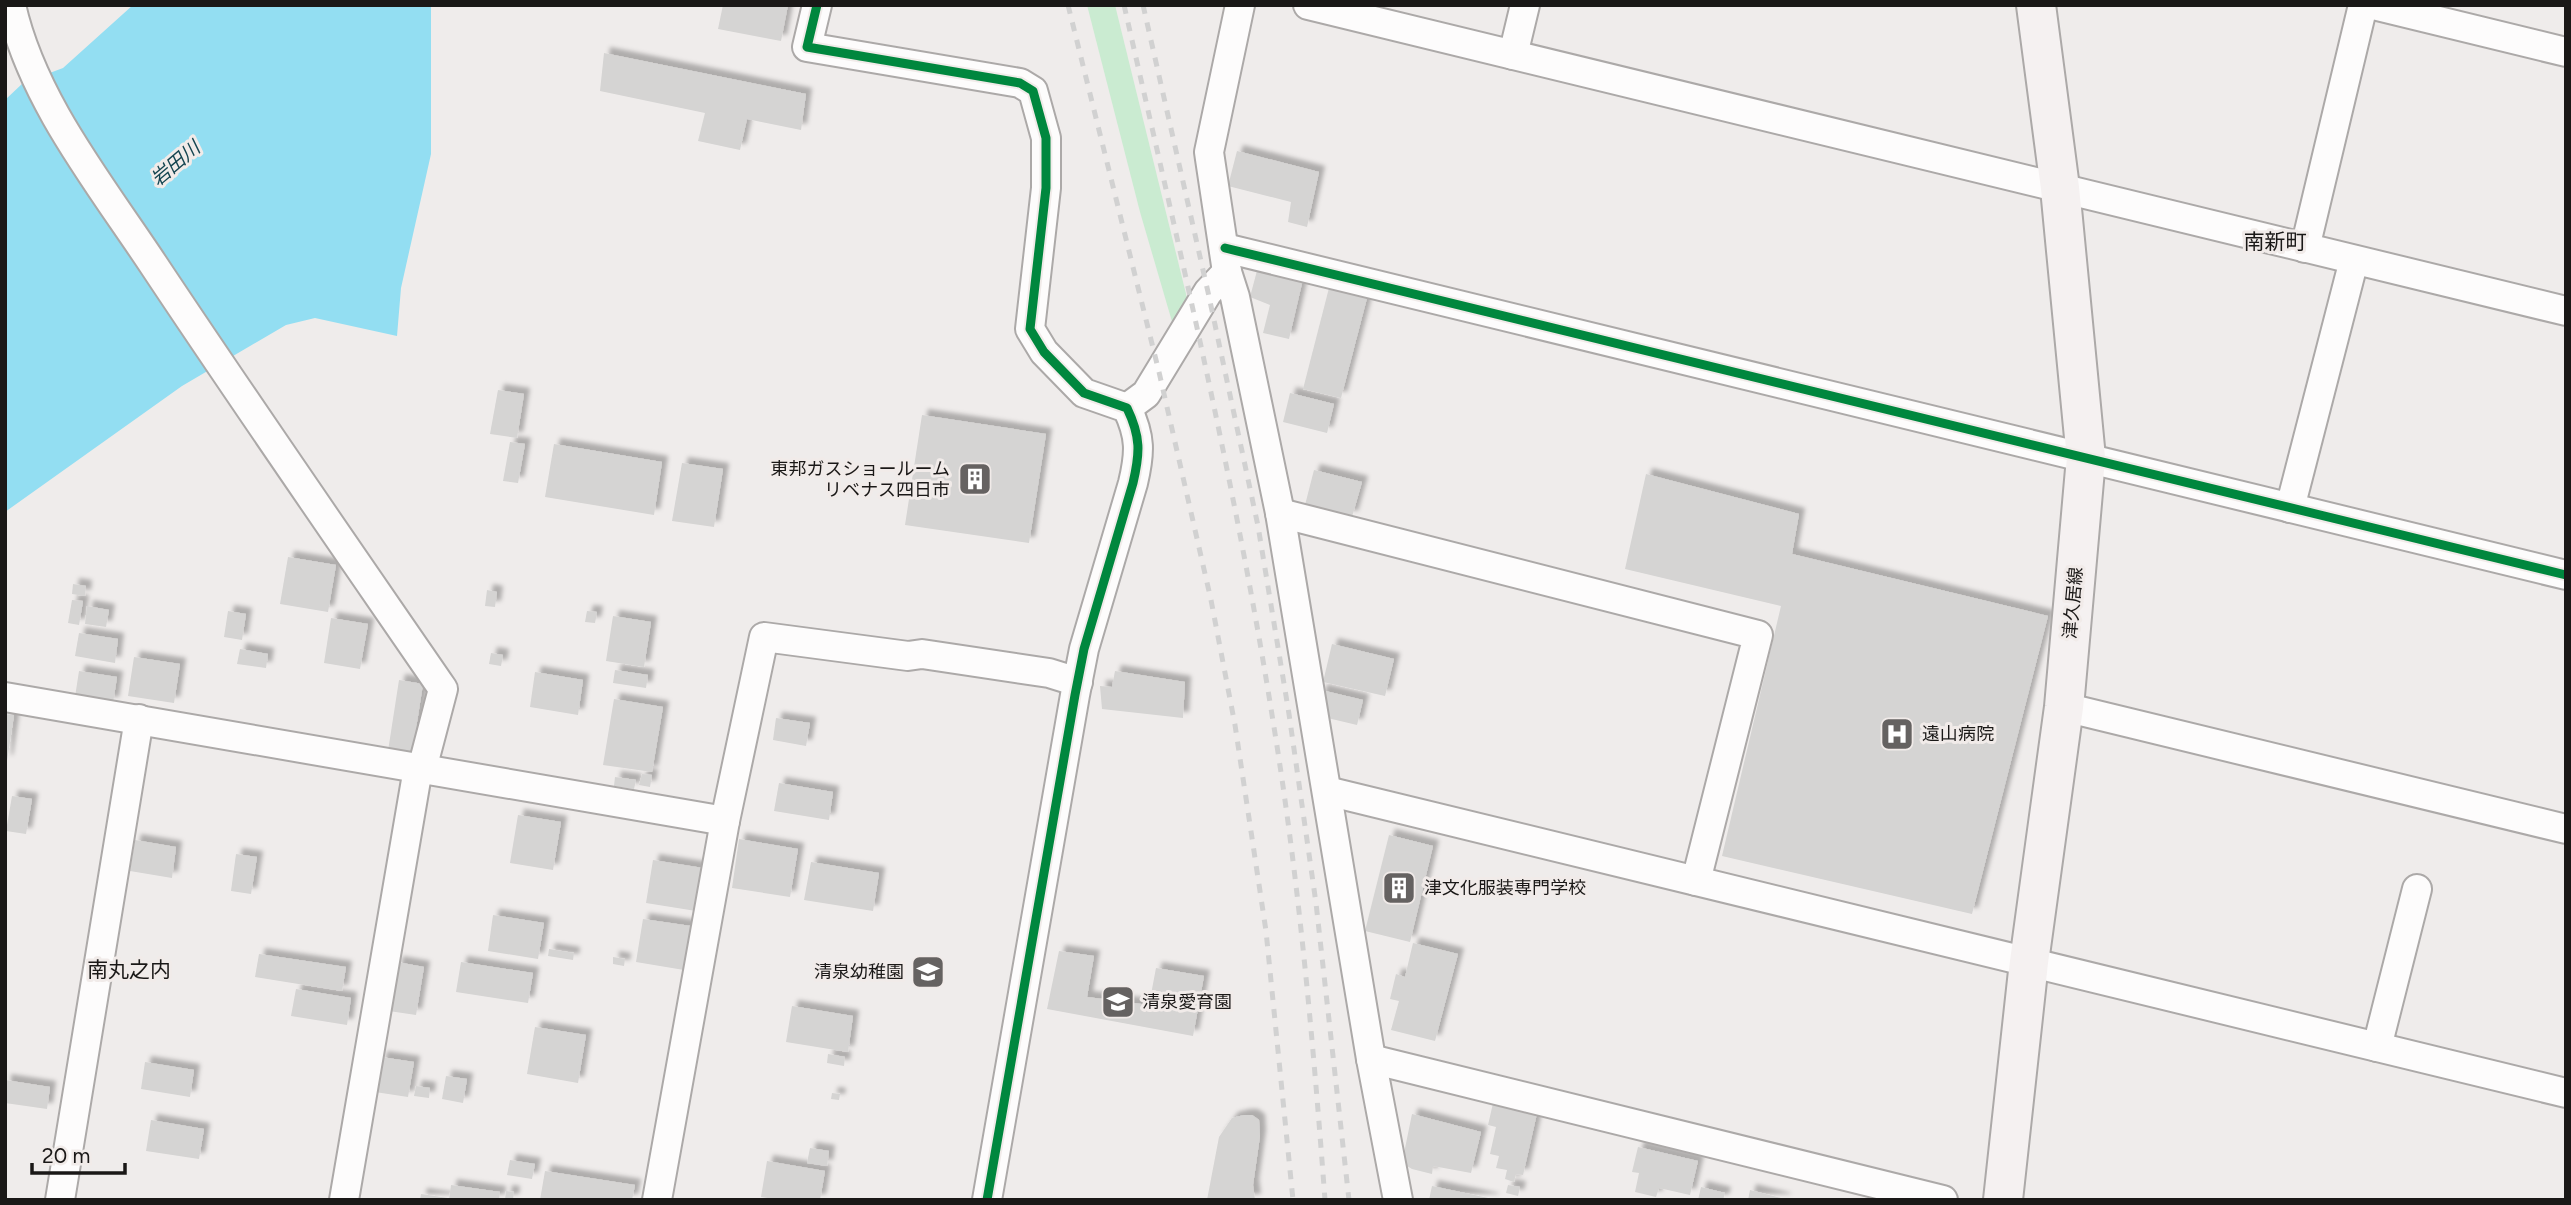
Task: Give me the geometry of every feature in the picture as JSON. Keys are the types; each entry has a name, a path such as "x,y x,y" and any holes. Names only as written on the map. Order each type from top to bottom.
{"main road":[{"name":"津久居線","path":"2003,1200 2029,962 2064,707 2086,458 2060,188 2036,5"}],"street":[{"path":"11,5 20,43 61,123 232,382 443,689 422,769 416,780 344,1200"},
{"path":"817,5 807,47 1020,83 1033,91 1046,138 1046,188 1030,329 1044,352 1084,393 1127,408 1136,428 1137,465 1084,649 991,1199"},
{"path":"1240,5 1209,152 1226,260 1280,513 1371,1059 1398,1200"},
{"path":"1308,5 2566,312"},
{"path":"1513,55 1525,5"},
{"path":"2305,248 2363,5"},
{"path":"2373,5 2566,52"},
{"path":"1127,408 1146,394 1226,260"},
{"path":"1226,260 2086,458 2566,575"},
{"path":"2290,508 2354,260"},
{"path":"1280,513 1758,635 1696,881"},
{"path":"657,1200 725,821 764,637 908,656 922,654 1049,673 1078,681"},
{"path":"5,697 725,821"},
{"path":"2064,707 2566,829"},
{"path":"60,1200 139,719"},
{"path":"1327,791 2566,1093"},
{"path":"2377,1047 2417,889"},
{"path":"1371,1059 1943,1200"}],"green space":[{"path":"1087,5 1115,5 1188,302 1173,325 1140,212"}],"water":[{"name":"岩田川","path":"133,5 431,5 431,154 401,288 397,336 315,318 286,325 182,386 5,512 5,100 23,83 63,68"}],"building":[{"path":"723,5 788,5 781,41 718,29"},
{"path":"604,53 806,94 801,130 747,119 740,150 698,141 705,113 600,91"},
{"path":"1237,151 1319,172 1307,227 1288,222 1291,202 1228,186"},
{"path":"1258,267 1303,279 1289,339 1263,333 1270,305 1250,297"},
{"path":"1329,288 1367,298 1341,398 1303,389"},
{"path":"498,390 524,394 517,438 490,434"},
{"path":"1290,393 1334,404 1327,433 1283,422"},
{"name":"東邦ガスショールーム リベナス四日市","path":"922,415 1046,434 1029,543 905,525"},
{"path":"510,442 525,444 518,483 503,481"},
{"path":"554,444 662,462 654,515 545,497"},
{"path":"682,463 723,469 714,527 672,521"},
{"path":"1314,470 1362,482 1352,517 1305,505"},
{"path":"1646,474 1799,514 1792,554 2048,616 1972,914 1722,856 1781,606 1625,569"},
{"path":"288,557 336,565 328,612 280,604"},
{"path":"73,584 86,586 85,596 72,594"},
{"path":"487,590 497,592 495,607 485,606"},
{"path":"72,600 83,601 79,625 68,623"},
{"path":"87,606 109,610 106,627 85,624"},
{"path":"228,611 246,614 242,640 224,637"},
{"path":"587,611 597,612 595,623 585,622"},
{"path":"613,616 651,622 644,667 606,661"},
{"path":"331,618 368,624 360,669 324,663"},
{"path":"79,633 118,639 115,663 75,656"},
{"path":"1332,644 1394,659 1385,696 1323,682"},
{"path":"240,649 268,654 266,668 237,664"},
{"path":"491,653 503,655 501,666 489,664"},
{"path":"134,657 180,664 174,703 128,696"},
{"path":"615,670 648,675 646,688 613,683"},
{"path":"79,671 117,677 113,703 75,697"},
{"path":"1115,671 1185,682 1183,718 1102,709 1100,686 1112,687"},
{"path":"535,672 583,680 578,715 530,707"},
{"path":"399,680 423,684 412,754 388,751"},
{"path":"1321,690 1363,700 1357,725 1315,715"},
{"path":"614,699 663,707 652,772 603,765"},
{"path":"5,714 14,715 7,761 5,761"},
{"path":"776,718 810,723 806,746 773,740"},
{"path":"642,774 652,775 650,787 639,785"},
{"path":"615,777 636,780 634,789 614,786"},
{"path":"779,783 833,792 829,820 774,811"},
{"path":"12,796 32,799 26,834 6,831"},
{"path":"518,815 561,822 553,870 510,863"},
{"name":"津文化服装専門学校","path":"1389,835 1433,846 1410,942 1365,931"},
{"path":"739,839 798,849 790,897 732,888"},
{"path":"135,840 176,847 172,878 130,871"},
{"path":"236,854 257,857 251,894 231,891"},
{"path":"653,860 703,868 696,911 646,903"},
{"path":"811,862 879,873 873,911 804,900"},
{"path":"493,915 544,923 538,959 488,951"},
{"path":"643,919 691,926 684,970 636,962"},
{"name":"津文化服装専門学校","path":"1413,943 1458,954 1435,1041 1391,1030 1399,1001 1390,999 1396,974 1405,977"},
{"path":"549,949 574,953 573,960 548,956"},
{"path":"1059,951 1094,956 1087,997 1149,1005 1156,968 1204,976 1193,1036 1047,1009"},
{"path":"259,954 346,967 342,991 255,977"},
{"path":"613,957 625,959 624,966 613,964"},
{"path":"397,962 424,967 416,1015 389,1011"},
{"path":"461,962 533,973 528,1003 456,992"},
{"path":"296,989 351,998 347,1025 291,1016"},
{"path":"792,1006 853,1016 848,1052 786,1042"},
{"path":"535,1027 586,1035 578,1083 527,1074"},
{"path":"828,1054 845,1057 844,1066 827,1063"},
{"path":"381,1057 414,1062 408,1097 375,1092"},
{"path":"145,1062 194,1070 190,1097 141,1089"},
{"path":"446,1076 467,1079 463,1103 442,1099"},
{"path":"5,1080 50,1087 47,1109 5,1103"},
{"path":"416,1086 430,1088 429,1098 414,1096"},
{"path":"832,1093 840,1094 839,1100 831,1099"},
{"path":"1494,1099 1538,1109 1523,1175 1516,1174 1514,1182 1505,1179 1507,1170 1496,1168 1499,1156 1490,1154 1496,1127 1488,1125"},
{"path":"1412,1114 1481,1132 1471,1173 1433,1166 1432,1174 1412,1169 1402,1163"},
{"path":"1252,1115 1259,1120 1260,1136 1253,1185 1255,1200 1207,1200 1219,1137 1232,1118"},
{"path":"151,1120 204,1129 199,1159 146,1151"},
{"path":"1638,1147 1698,1161 1690,1195 1659,1188 1656,1197 1635,1192 1639,1173 1632,1172"},
{"path":"810,1148 829,1151 827,1166 807,1163"},
{"path":"510,1160 535,1164 532,1179 507,1175"},
{"path":"767,1161 825,1171 820,1200 761,1197"},
{"path":"545,1171 635,1185 632,1200 540,1200"},
{"path":"451,1185 500,1192 499,1200 449,1200"},
{"path":"1508,1185 1520,1187 1518,1196 1506,1193"},
{"path":"1432,1186 1493,1199 1493,1200 1429,1200"},
{"path":"1701,1187 1725,1193 1723,1200 1698,1200"},
{"path":"1750,1190 1785,1199 1785,1200 1748,1200"},
{"path":"506,1191 514,1192 513,1200 505,1200"},
{"path":"421,1194 448,1198 448,1200 420,1200"}],"railway":[{"path":"1068,5 1159,372 1211,600 1235,725 1266,931 1293,1200"},
{"path":"1124,5 1204,362 1258,631 1298,900 1325,1200"},
{"path":"1143,5 1258,526 1316,903 1349,1200"}],"cycle path":[{"path":"817,5 807,47 1020,83 1033,91 1046,138 1046,188 1030,329 1044,352 1084,393 1127,408 1137,437 1138,454 1133,483 1084,649 987,1200"},
{"path":"1225,248 2566,575"}],"place":[{"name":"東邦ガスショールーム リベナス四日市","path":"975,479"},
{"name":"遠山病院","path":"1897,734"},
{"name":"津文化服装専門学校","path":"1399,888"},
{"name":"清泉幼稚園","path":"928,972"},
{"name":"清泉愛育園","path":"1118,1002"}],"district":[{"name":"南新町","path":"2275,242"},
{"name":"南丸之内","path":"129,970"}]}
